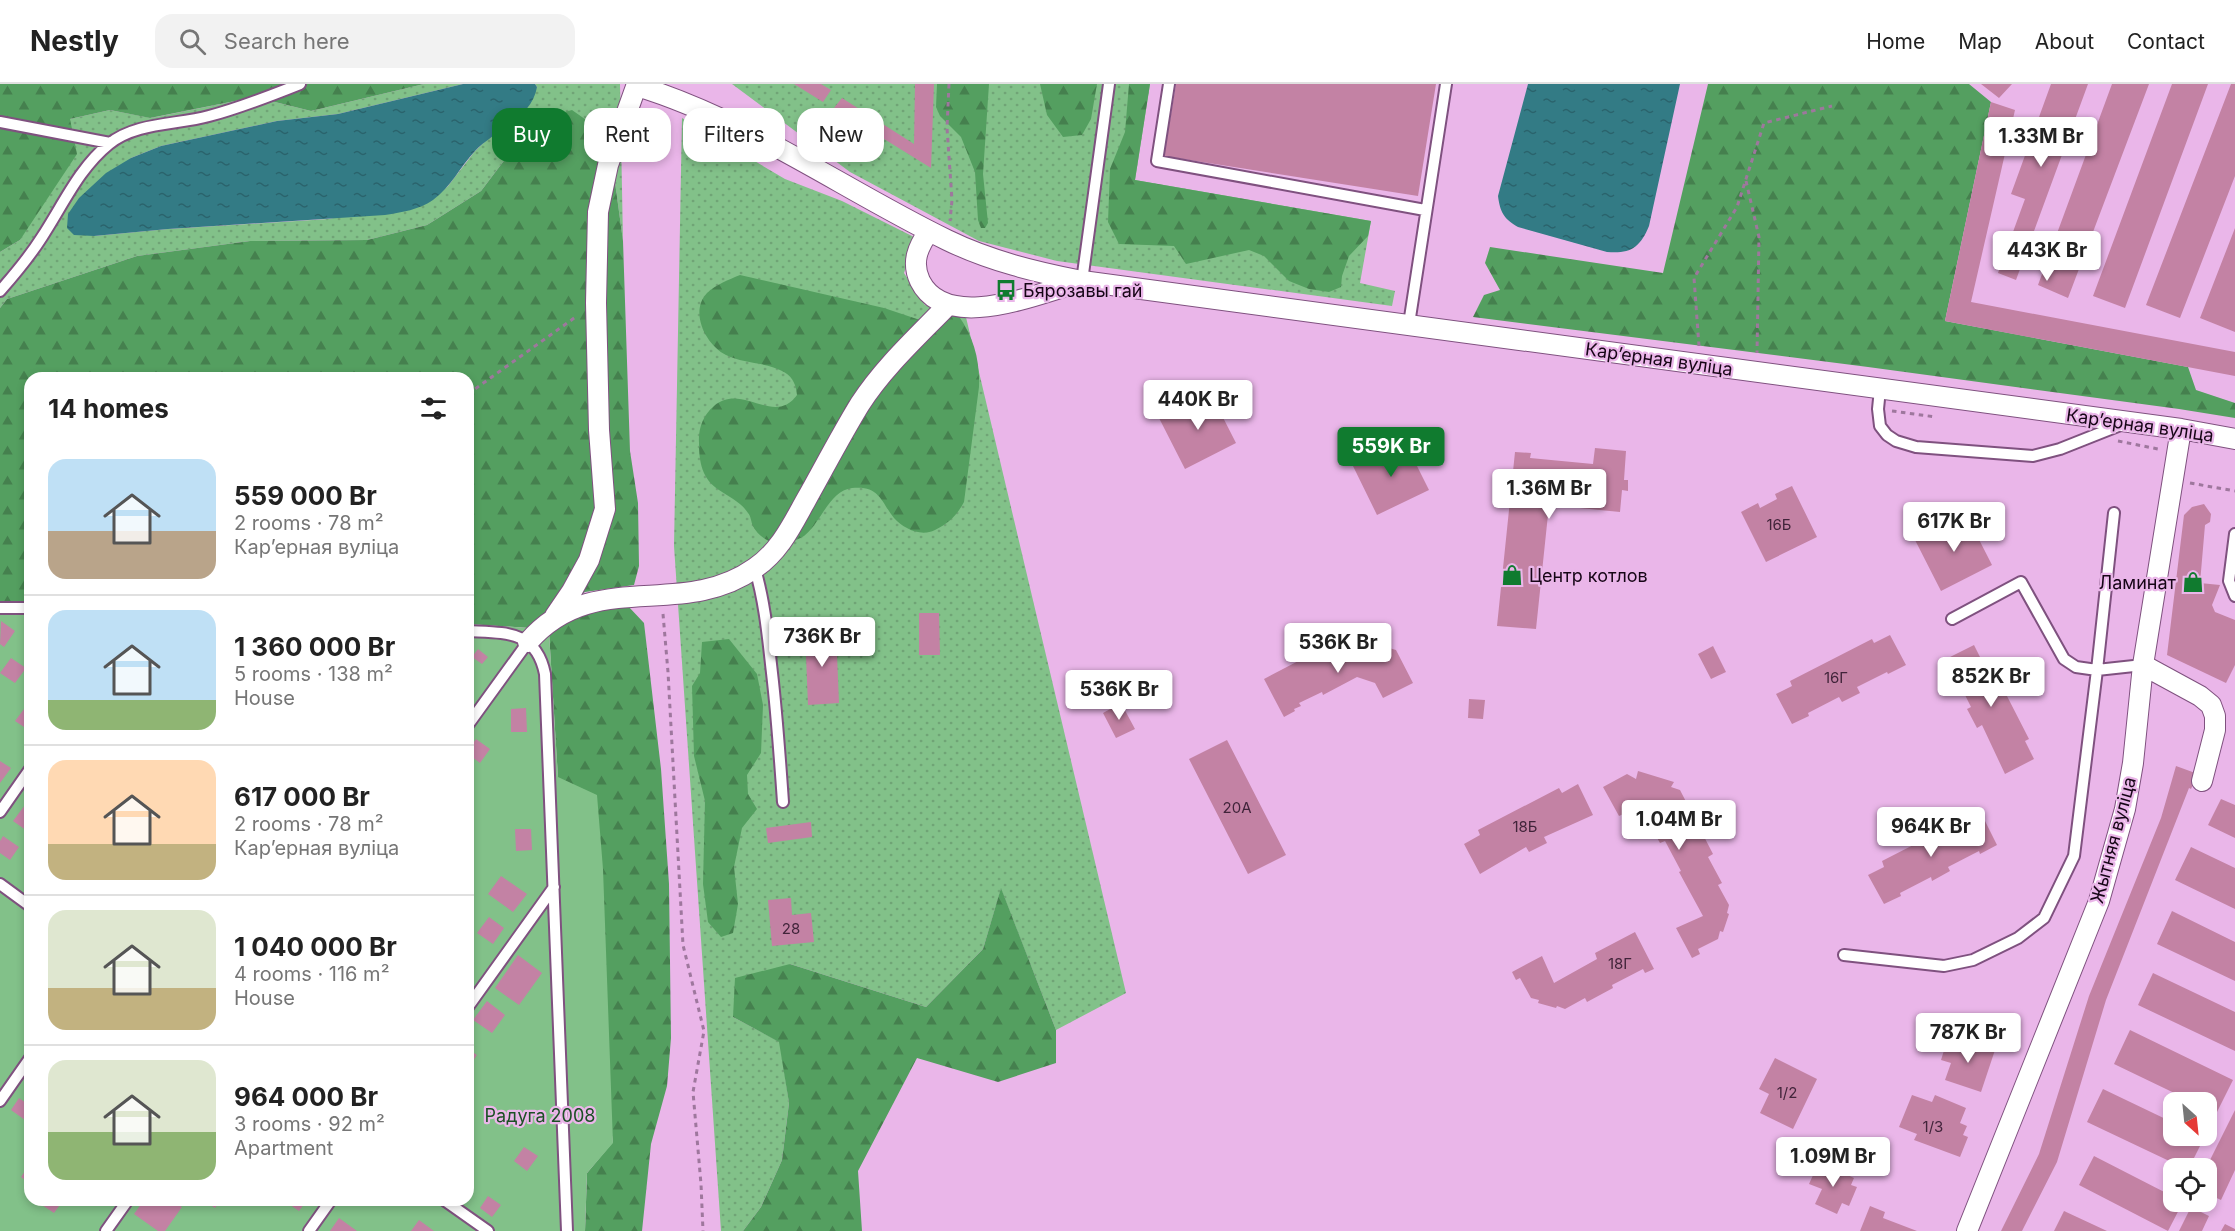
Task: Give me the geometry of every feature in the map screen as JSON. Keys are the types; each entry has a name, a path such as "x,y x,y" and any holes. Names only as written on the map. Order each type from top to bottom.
{"street":[{"name":"Карʼерная вуліца","path":"634,85 705,111 948,241 1025,269 1082,281 2181,429 2235,439"},
{"path":"554,618 589,560 604,509 599,430 596,237 603,186 634,85"},
{"path":"528,642 554,618 573,607 601,600 709,590 754,569 780,545 856,411 875,383 948,306 929,294 916,271 916,255 929,231"},
{"name":"Карʼерная вуліца","path":"948,306 970,307 998,304 1082,281"},
{"name":"Жытняя вуліца","path":"1967,1231 2094,912 2113,858 2133,763 2143,665 2181,429"},
{"path":"2143,665 2200,696 2211,705 2215,716 2215,730 2202,781"}],"lane":[{"path":"0,291 33,251 86,167 110,143 143,129 207,117 240,107 300,84"},
{"path":"1082,281 1109,84"},
{"path":"1169,84 1157,160 1425,210"},
{"path":"1409,324 1446,84"},
{"path":"0,122 110,143"},
{"path":"1880,389 1878,409 1880,426 1896,441 1916,447 2033,456 2054,452 2128,422"},
{"path":"1844,955 1944,966 1973,960 2018,938 2044,918 2074,856 2114,513"},
{"path":"2235,534 2229,581 2235,596"},
{"path":"754,569 761,591 766,622 783,802"},
{"path":"1952,619 2021,582 2064,659 2076,667 2097,670 2143,665"},
{"path":"0,608 24,608"},
{"path":"474,631 509,634 528,642 538,652 545,674 567,1231"},
{"path":"474,717 528,642"},
{"path":"0,812 24,778"},
{"path":"0,884 24,902"},
{"path":"474,999 554,887"},
{"path":"0,1101 24,1067"},
{"path":"106,1231 124,1206"},
{"path":"309,1231 327,1206"},
{"path":"453,1206 488,1231"}],"path":[{"path":"948,241 952,200 947,128 949,84"},
{"path":"1700,365 1694,278 1737,207 1764,123 1832,106"},
{"path":"1746,179 1759,237 1757,373"},
{"path":"474,390 596,303"},
{"path":"1878,409 1938,417"},
{"path":"2092,437 2178,452"},
{"path":"2174,480 2235,491"},
{"path":"661,596 668,672 683,945 704,1031 693,1092 703,1231"}],"green space":[{"path":"0,84 424,84 311,111 255,97 150,118 110,110 70,119 77,154 20,240 0,252"},
{"path":"424,84 463,84 338,114 277,121 161,146 131,158 94,236 328,219 432,200 448,186 475,151 492,135 492,162 503,162 481,191 427,225 367,240 250,241 137,256 7,299 0,308 0,252 20,240 70,119 110,110 151,118 255,97 311,111"},
{"path":"535,84 620,84 620,108 584,108 584,154 572,152 572,108 522,108 537,87"},
{"path":"732,84 1150,84 1135,180 1371,221 1360,283 1395,291 1392,306 1057,261 979,241 850,172 837,162 884,162 884,108 797,108 797,132 785,124 785,108 764,108"},
{"path":"937,84 989,84 983,174 988,223 985,228 981,228 978,220 975,172 961,137 940,116 936,107"},
{"path":"1040,84 1097,84 1091,119 1082,135 1063,137 1047,115"},
{"path":"1129,84 1150,84 1135,180 1371,221 1368,236 1349,256 1341,287 1329,292 1309,289 1289,281 1264,256 1249,250 1186,264 1174,246 1119,244 1108,222 1110,169 1125,132"},
{"path":"1708,84 1969,84 1991,102 1945,321 2188,367 2196,390 2235,403 2235,418 1868,367 1473,317 1484,295 1500,290 1485,263 1490,247 1663,273"},
{"path":"572,110 584,118 584,162 612,162 623,241 630,451 638,503 639,566 634,585 585,592 529,628 474,624 474,372 24,372 24,606 0,607 0,308 7,299 137,256 250,241 367,240 427,225 481,191 503,162 572,162"},
{"path":"682,118 683,162 756,162 785,179 842,201 916,238 904,273 925,305 965,313 1126,993 1056,1030 1001,889 983,949 926,1007 790,964 733,1017 780,1042 789,1103 782,1160 761,1207 743,1231 721,1231 674,546"},
{"path":"612,162 621,162 623,241"},
{"path":"740,275 884,308 920,320 946,312 958,315 975,350 979,387 964,502 955,515 930,532 913,531 894,518 874,492 869,489 852,488 844,490 831,501 804,536 778,545 760,535 755,530 745,509 713,486 705,475 699,450 700,428 710,410 725,400 736,399 778,407 788,404 797,395 794,382 787,374 770,366 726,355 706,336 700,318 702,301 707,293"},
{"name":"Радуга 2008","path":"24,605 24,1206 474,1206 474,624 529,628 549,632 558,777 597,795 603,869 613,1143 587,1173 585,1231 0,1231 0,606"},
{"path":"628,606 644,623 661,769 669,884 671,1038 667,1086 651,1144 642,1231 585,1231 587,1173 613,1142 558,778 549,632 591,611"},
{"path":"729,639 757,674 763,705 761,753 747,775 748,794 757,809 742,828 734,867 738,904 733,933 721,937 708,922 703,884 705,801 694,756 692,686 700,673 702,642"},
{"path":"1001,888 1056,1030 1056,1063 998,1082 917,1058 858,1171 862,1231 743,1231 761,1207 782,1160 789,1103 779,1042 733,1017 735,978 790,964 926,1007 983,949"}],"water":[{"path":"463,84 535,84 537,87 534,98 527,108 492,108 492,137 475,151 439,195 427,203 404,212 94,236 74,235 67,228 68,214 79,198 106,173 131,158 161,146 277,121 338,114"},
{"path":"1528,84 1680,84 1649,226 1642,240 1633,248 1622,252 1607,252 1518,227 1504,214 1498,196"}],"building":[{"path":"794,84 821,84 831,90 823,102"},
{"path":"915,84 934,84 931,168 884,139 884,125 914,144"},
{"path":"1176,84 1436,84 1418,196 1164,156"},
{"path":"1981,84 2012,84 1999,98"},
{"path":"2051,84 2088,84 2016,280 1998,273 2025,199 2011,194"},
{"path":"2112,84 2149,84 2068,298 2038,285"},
{"path":"2172,84 2208,84 2125,308 2093,296"},
{"path":"2231,84 2235,84 2235,176 2180,318 2146,305"},
{"path":"842,98 858,108 834,108"},
{"path":"1991,102 2015,110 1971,302 2235,352 2235,376 1945,321"},
{"path":"2235,228 2235,332 2200,318"},
{"path":"1210,392 1236,443 1185,469 1159,418 1176,410 1178,414 1196,406 1193,401"},
{"path":"1403,438 1429,490 1377,515 1352,464 1369,456 1371,460 1389,452 1386,447"},
{"path":"1595,448 1626,451 1624,480 1628,480 1628,491 1622,490 1620,512 1549,505 1536,629 1497,626 1515,452 1531,453 1530,458 1593,464"},
{"path":"1792,486 1817,537 1766,562 1741,512 1758,503 1760,508 1777,499 1775,494"},
{"path":"2204,504 2211,514 2210,522 2205,525 2200,583 2220,585 2212,605 2215,612 2235,620 2235,665 2226,683 2167,655 2184,515 2192,507"},
{"path":"1966,514 1992,565 1941,591 1915,540 1932,531 1935,536 1952,527 1949,522"},
{"path":"919,613 939,613 940,655 919,655"},
{"path":"1,621 15,631 4,647 0,644"},
{"path":"836,630 839,703 808,705 805,632"},
{"path":"1890,635 1906,665 1857,687 1860,693 1842,702 1839,697 1792,724 1776,694 1792,686 1790,681 1872,639 1874,643"},
{"path":"1355,638 1396,650 1413,683 1383,698 1375,683 1357,677 1323,695 1322,692 1299,703 1301,706 1284,717 1264,679 1306,657 1309,662"},
{"path":"1974,645 1982,661 1988,659 2029,739 2025,741 2034,759 2005,774 1982,725 1977,728 1967,709 1971,707 1956,677 1954,678 1944,660"},
{"path":"1713,646 1726,672 1711,679 1698,654"},
{"path":"478,649 488,657 482,664 474,658"},
{"path":"11,658 24,667 24,671 15,683 0,673"},
{"path":"1469,699 1485,700 1483,719 1468,718"},
{"path":"1121,703 1135,729 1116,738 1103,713"},
{"path":"526,708 527,732 511,732 511,709"},
{"path":"24,709 24,727 15,721"},
{"path":"476,739 490,749 480,763 474,758"},
{"path":"1227,740 1286,855 1248,874 1189,759"},
{"path":"0,761 11,768 0,783"},
{"path":"2176,766 2198,774 2191,789 2189,788 2106,1000 2057,1162 2022,1231 2001,1231 2039,1154 2089,996 2161,818"},
{"path":"1638,771 1674,782 1671,787 1680,790 1713,854 1708,857 1722,883 1718,885 1729,905 1727,913 1729,914 1723,932 1720,931 1718,939 1698,949 1700,954 1692,958 1676,928 1703,916 1665,841 1660,843 1655,834 1663,830 1658,820 1662,817 1657,808 1654,814 1635,808 1638,801 1627,807 1630,811 1619,816 1603,787 1627,774 1636,779"},
{"path":"1578,784 1593,815 1544,837 1547,843 1529,852 1526,847 1480,874 1464,844 1480,835 1478,830 1559,788 1562,793"},
{"path":"2221,799 2235,805 2235,838 2208,825"},
{"path":"24,806 24,829 13,821"},
{"path":"1982,815 1997,845 1980,854 1979,851 1948,867 1950,871 1932,881 1931,877 1884,904 1868,875 1884,867 1882,861 1964,819 1966,823"},
{"path":"811,822 812,837 768,843 766,828"},
{"path":"515,829 531,829 532,850 516,851"},
{"path":"3,836 19,847 10,860 0,853 0,841"},
{"path":"2191,847 2235,868 2235,909 2175,880"},
{"path":"501,876 527,894 513,912 488,894"},
{"path":"791,898 792,915 811,913 814,942 772,946 768,900"},
{"path":"2172,911 2235,942 2235,981 2157,944"},
{"path":"489,917 504,928 493,944 477,933"},
{"path":"1635,932 1654,969 1645,973 1643,969 1612,985 1613,988 1587,1002 1585,998 1565,1009 1538,1003 1539,1000 1531,998 1520,978 1516,980 1512,972 1542,956 1554,983 1597,959 1595,953"},
{"path":"518,955 542,973 519,1005 495,988"},
{"path":"2153,973 2235,1012 2235,1051 2138,1005"},
{"path":"487,1001 505,1015 492,1033 474,1019"},
{"path":"2130,1030 2233,1080 2217,1112 2217,1092 2172,1092 2114,1064"},
{"path":"1961,1039 1995,1050 1981,1092 1945,1080 1951,1063 1941,1060 1947,1041 1960,1045"},
{"path":"1775,1058 1817,1079 1793,1129 1760,1113 1769,1094 1759,1089"},
{"path":"2103,1089 2163,1118 2163,1146 2200,1146 2194,1158 2163,1158 2087,1122"},
{"path":"1912,1095 1932,1102 1935,1095 1966,1108 1960,1123 1967,1126 1963,1135 1968,1137 1960,1157 1914,1140 1917,1134 1899,1127"},
{"path":"19,1098 24,1102 24,1119 11,1110"},
{"path":"2235,1110 2235,1170 2221,1200 2217,1198 2217,1158 2211,1158"},
{"path":"524,1147 538,1156 527,1171 514,1161"},
{"path":"2094,1156 2163,1191 2163,1212 2178,1212 2168,1231 2079,1185"},
{"path":"1819,1162 1854,1178 1851,1185 1857,1187 1849,1206 1842,1203 1837,1214 1815,1204 1822,1189 1809,1184"},
{"path":"488,1196 501,1205 492,1217 480,1208"},
{"path":"44,1206 59,1206 54,1213"},
{"path":"140,1206 182,1207 165,1231 158,1231 134,1214"},
{"path":"292,1206 303,1206 299,1211"},
{"path":"1870,1206 1885,1212 1883,1218 1917,1231 1860,1231"},
{"path":"2064,1211 2107,1231 2054,1231"},
{"path":"2188,1212 2201,1212 2209,1216 2202,1231 2179,1231"},
{"path":"339,1218 357,1231 330,1231"},
{"path":"419,1220 434,1231 411,1231"},
{"path":"2225,1224 2235,1229 2235,1231 2221,1231"}],"place":[{"name":"Бярозавы гай","path":"1006,290"},
{"name":"Центр котлов","path":"1512,575"},
{"name":"Ламинат","path":"2193,582"}]}
